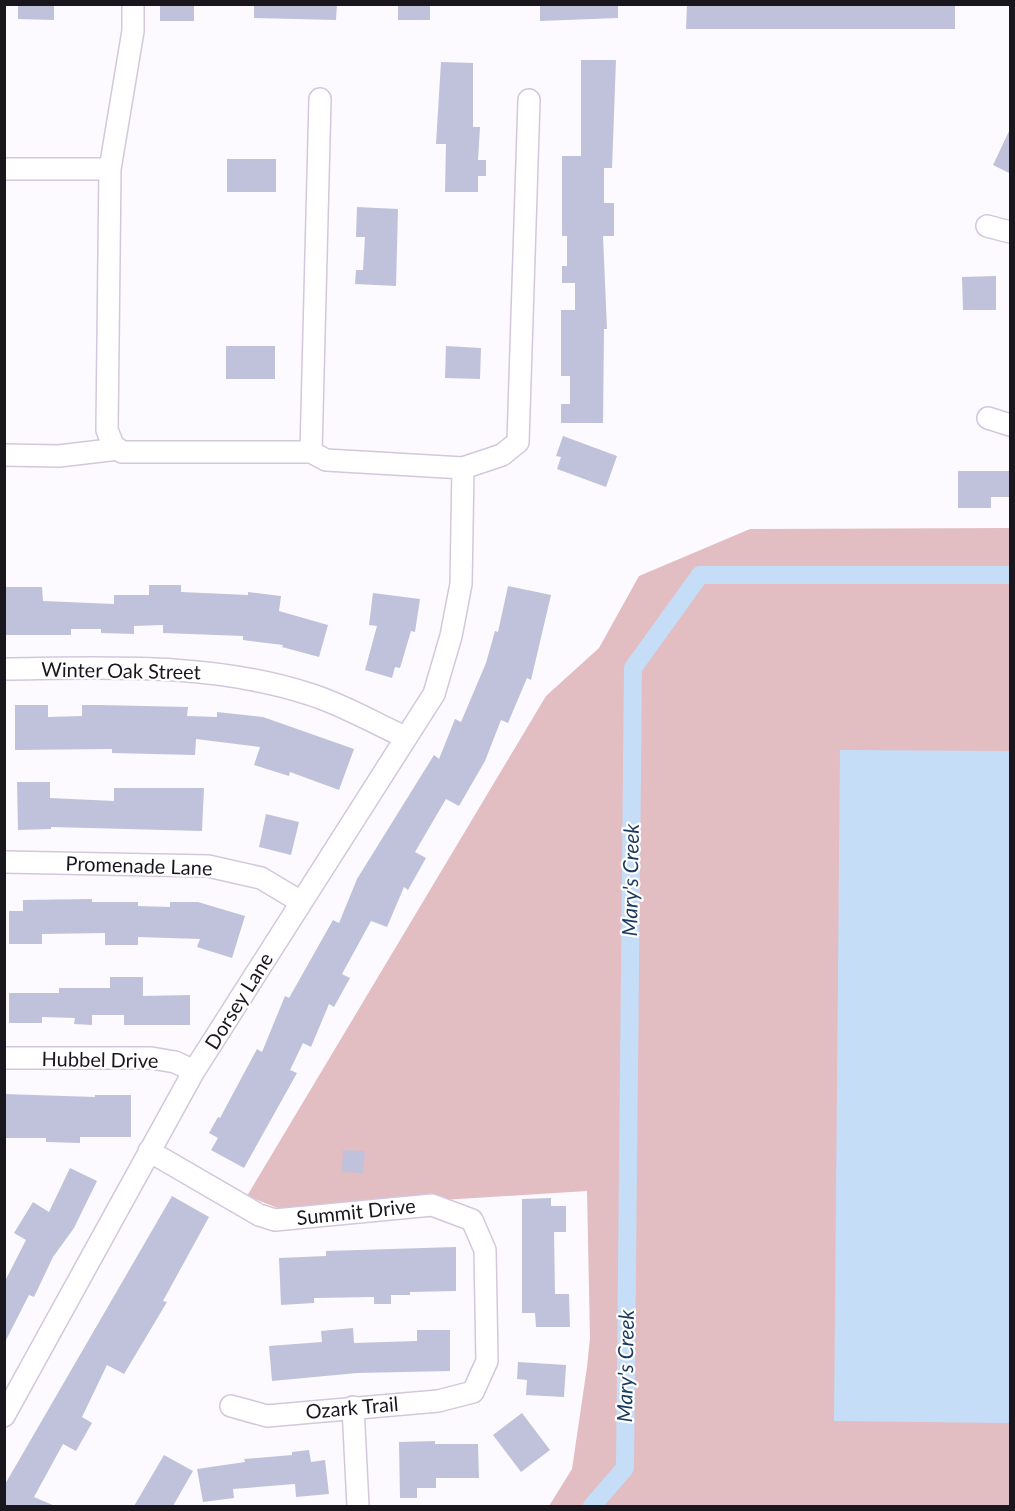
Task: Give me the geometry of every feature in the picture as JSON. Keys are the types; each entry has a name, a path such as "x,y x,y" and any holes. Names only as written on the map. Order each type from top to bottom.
{"street":[{"path":"133,4 133,31 110,169 107,430 112,446 122,452 311,452 326,460 463,468 502,455 518,442 529,100"},
{"path":"311,452 320,99"},
{"path":"4,169 110,169"},
{"path":"987,226 1011,232"},
{"path":"988,418 1011,425"},
{"path":"4,455 59,456 118,449"},
{"name":"Dorsey Lane","path":"4,1416 194,1071 434,694 451,636 461,584 463,468"},
{"name":"Winter Oak Street","path":"4,669 173,668 248,677 311,694 405,737"},
{"name":"Promenade Lane","path":"4,862 208,866 261,878 301,902"},
{"name":"Hubbel Drive","path":"4,1058 151,1058 175,1062 194,1071"},
{"name":"Summit Drive","path":"149,1151 259,1215 275,1220 432,1205 472,1220 485,1250 487,1361 473,1392"},
{"name":"Ozark Trail","path":"231,1406 267,1416 438,1401 473,1392"},
{"path":"353,1407 358,1506"}],"shaded area":[{"path":"1010,528 1010,1506 549,1506 572,1469 587,1367 590,1338 587,1191 283,1210 247,1196 546,696 599,648 639,576 750,529"}],"water":[{"path":"840,750 1010,751 1010,1423 834,1421"}],"building":[{"path":"18,4 54,4 54,20 18,19"},
{"path":"160,4 194,4 194,21 160,21"},
{"path":"254,4 337,4 336,20 254,18"},
{"path":"398,4 430,4 430,20 398,20"},
{"path":"540,4 618,4 618,18 540,21"},
{"path":"687,4 955,4 955,29 686,29"},
{"path":"581,60 616,60 612,168 604,168 604,203 614,203 614,236 603,236 607,329 604,329 603,423 561,423 561,404 570,404 570,376 561,376 561,310 575,310 575,283 562,283 562,266 567,266 567,236 562,236 562,156 581,156"},
{"path":"441,62 473,63 473,127 480,127 478,160 486,160 486,176 478,176 478,192 445,192 446,144 436,144"},
{"path":"1011,127 1011,174 993,165"},
{"path":"227,159 276,159 276,192 227,192"},
{"path":"357,207 398,209 396,286 355,284 356,270 363,270 365,237 356,237"},
{"path":"996,276 996,310 963,310 962,277"},
{"path":"226,346 275,346 275,379 226,379"},
{"path":"446,346 481,348 480,379 445,378"},
{"path":"563,436 617,456 606,487 557,469 561,457 556,456"},
{"path":"958,471 1011,471 1011,497 991,497 991,508 958,508"},
{"path":"149,585 181,585 181,592 248,595 248,592 281,596 279,611 328,625 319,657 282,647 283,645 243,640 243,636 163,633 163,625 134,626 134,634 101,633 101,629 71,629 71,635 6,635 6,587 42,587 43,601 114,604 114,595 149,595"},
{"path":"508,586 551,595 531,680 527,678 508,723 501,720 485,761 459,806 446,799 415,852 426,858 408,890 404,887 387,927 371,921 342,974 350,978 334,1007 329,1004 311,1047 303,1043 290,1070 297,1073 244,1168 211,1150 218,1138 209,1133 218,1117 220,1118 257,1049 262,1052 285,996 289,998 333,920 339,923 357,879 434,755 439,759 455,719 461,722 486,663 495,631 498,632"},
{"path":"373,593 420,599 415,632 411,631 400,668 395,667 392,678 365,670 377,626 369,625"},
{"path":"15,705 48,705 48,717 82,716 82,705 188,707 187,716 217,717 217,712 263,717 354,749 339,790 290,772 289,776 254,765 260,747 196,739 195,755 112,753 112,749 15,750"},
{"path":"17,782 50,782 50,798 114,801 114,788 204,788 202,831 51,827 51,829 18,830"},
{"path":"266,814 299,822 291,855 259,847"},
{"path":"92,899 92,902 138,902 138,906 170,907 170,902 198,902 245,916 232,958 197,947 200,939 138,937 138,945 105,945 105,933 42,934 42,944 9,944 9,911 23,911 23,900"},
{"path":"110,977 143,977 143,996 190,995 190,1025 124,1025 124,1015 92,1015 92,1025 74,1024 75,1018 42,1017 42,1023 9,1023 9,993 59,993 59,988 110,988"},
{"path":"4,1094 95,1097 95,1095 131,1095 131,1137 80,1137 80,1143 46,1142 46,1138 4,1138"},
{"path":"343,1150 365,1151 363,1173 342,1172"},
{"path":"70,1168 97,1181 74,1228 53,1257 34,1297 29,1295 4,1344 4,1283 26,1240 14,1233 33,1202 49,1212"},
{"path":"172,1196 209,1217 163,1301 167,1302 124,1374 107,1365 82,1417 92,1423 76,1451 63,1444 34,1497 55,1506 4,1506 4,1486"},
{"path":"551,1198 551,1206 566,1206 566,1232 554,1232 555,1294 569,1294 570,1327 536,1327 535,1313 522,1313 522,1199"},
{"path":"456,1247 456,1291 410,1292 410,1295 391,1295 391,1304 374,1304 374,1297 314,1298 314,1303 281,1305 279,1258 326,1256 326,1251"},
{"path":"353,1328 354,1343 417,1341 417,1330 450,1330 450,1371 357,1373 272,1381 269,1346 322,1342 321,1331"},
{"path":"518,1362 566,1365 564,1397 526,1395 527,1380 517,1379"},
{"path":"522,1413 550,1450 521,1472 493,1435"},
{"path":"435,1441 435,1444 478,1444 479,1478 436,1478 436,1488 417,1488 417,1498 400,1498 399,1442"},
{"path":"309,1450 311,1462 325,1460 329,1494 296,1497 295,1484 233,1489 234,1498 203,1502 197,1469 245,1462 244,1459 292,1455 292,1452"},
{"path":"164,1455 193,1471 173,1506 134,1506"}],"waterway":[{"name":"Mary's Creek","path":"592,1506 625,1468 633,668 700,575 1010,575"}]}
